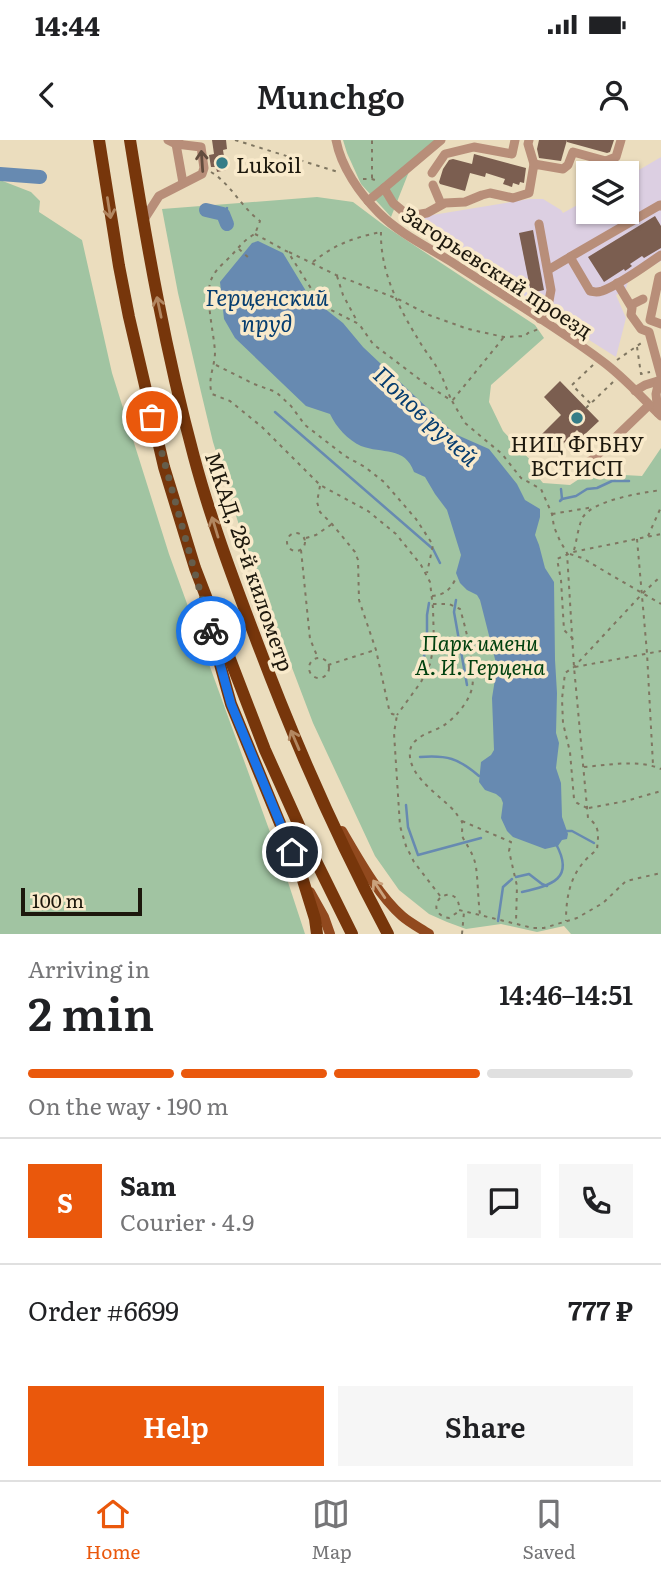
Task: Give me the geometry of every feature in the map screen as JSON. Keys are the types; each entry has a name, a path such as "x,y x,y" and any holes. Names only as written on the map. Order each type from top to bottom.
{"highway":[{"path":"99,140 118,266 152,417 179,518 231,704 302,877 317,934"},
{"name":"МКАД, 28-й километр","path":"130,140 160,311 195,459 225,558 314,783 389,934"},
{"path":"179,518 195,568 265,750 352,934"}],"main road":[{"path":"314,783 382,894 403,917 429,934"},
{"path":"302,877 324,917 330,934"}],"street":[{"name":"Загорьевский проезд","path":"336,140 340,156 355,182 380,214 539,324 604,362 659,415"},
{"path":"368,201 441,140"},
{"path":"432,173 445,154 474,147 512,154 515,140"},
{"path":"383,186 393,203 405,213 415,215 427,213 445,203 465,202 482,194 513,198 529,193 534,164 528,140"},
{"path":"534,164 562,169 568,165 573,152 606,161 616,157 621,140"},
{"path":"143,222 159,196 202,174 204,168 201,147 175,141 183,183"},
{"path":"433,185 441,205"},
{"path":"548,270 661,206"},
{"path":"539,224 551,290 539,324"},
{"path":"570,257 590,291 601,291 661,256"},
{"path":"661,275 650,320 661,324"},
{"path":"617,284 631,305 631,315 640,329 650,332 660,379 656,394 659,415"},
{"path":"631,305 643,299"},
{"path":"635,391 660,379"},
{"path":"584,464 592,460 649,405"}],"path":[{"path":"235,140 339,172"},
{"path":"372,140 372,179"},
{"path":"204,168 220,178 248,212 260,220 255,234 247,238 211,278 209,290 215,340 215,365 209,386 212,394 230,401 262,427 320,485 368,511 396,534 421,565 430,582 434,645 430,664 421,682 397,715 394,740 400,826 414,862 441,897"},
{"path":"358,180 372,179 383,186"},
{"path":"384,227 381,232 381,251 386,271 417,339 440,373 465,423 502,454 521,478 541,489 552,514 554,527 567,553 588,818 597,826 597,850 579,866 574,876 567,899 566,921"},
{"path":"312,262 333,247 356,237 381,232"},
{"path":"255,234 336,275 468,329 504,337 525,335 539,324"},
{"path":"238,248 251,260"},
{"path":"288,252 320,300 331,310 359,324"},
{"path":"336,275 348,304 373,344 452,401"},
{"path":"615,360 636,346 650,332"},
{"path":"452,401 504,337"},
{"path":"636,346 641,374"},
{"path":"215,365 276,392 305,425 384,482 416,519 433,545 426,575"},
{"path":"590,403 572,385 593,365"},
{"path":"586,408 614,382"},
{"path":"320,485 317,502 320,512 355,552 358,560 359,600 376,650 389,709 392,714 397,715"},
{"path":"552,514 661,490"},
{"path":"573,552 583,518 595,506"},
{"path":"648,537 661,508"},
{"path":"304,538 316,535 332,524"},
{"path":"295,533 304,538 304,545 300,550 291,550 288,547 288,536 295,533"},
{"path":"573,640 564,630 561,580 556,559 567,553 661,534"},
{"path":"637,539 643,593 653,765"},
{"path":"300,550 310,639 318,658"},
{"path":"567,553 582,558 661,604"},
{"path":"661,576 574,667 565,673 562,699 563,723 570,752 574,799 577,803 588,808 626,801 661,790"},
{"path":"431,596 442,595 455,580"},
{"path":"432,604 449,604 460,609 468,634 473,682 471,692 454,716 443,726 415,742 410,750 417,774 435,794 448,803 462,821 511,842 509,851 517,886 516,923"},
{"path":"328,665 376,650"},
{"path":"574,667 661,651"},
{"path":"318,658 328,665 327,673 317,677 313,676 309,665 318,658"},
{"path":"583,768 636,764 653,765 661,769"},
{"path":"462,821 462,835 476,866 480,916"},
{"path":"459,910 539,929 577,918 603,903 626,881 661,873"},
{"path":"450,894 456,897 459,910 455,915 449,918 441,916 436,905 441,897 450,894"},
{"path":"462,934 464,911"},
{"path":"539,929 542,934"}],"shaded area":[{"path":"661,157 661,261 629,279 625,291 616,295 626,318 616,357 399,220 402,216 408,219 543,199 563,213 576,206 576,224 639,224 639,170"}],"green space":[{"path":"343,140 445,140 410,169 391,217 361,184"},
{"path":"0,180 31,192 40,201 39,212 82,240 112,373 169,554 305,934 0,934"},
{"name":"Парк имени А. И. Герцена","path":"317,197 353,202 535,325 544,338 491,385 489,402 503,431 533,463 532,470 543,483 570,485 588,473 642,476 661,448 661,934 571,934 564,926 537,932 501,924 466,929 429,914 399,890 375,856 313,723 244,541 213,442 178,293 162,209"}],"water":[{"name":"Герценский пруд","path":"258,241 283,253 309,296 343,323 363,347 455,434 489,449 517,484 525,500 540,509 535,535 545,568 554,582 556,733 559,743 556,768 561,783 562,817 568,834 567,839 562,840 558,846 545,849 513,837 501,818 501,798 485,790 479,782 481,762 494,750 492,698 496,663 480,600 460,583 456,573 461,555 447,510 425,477 414,472 405,458 392,452 361,446 343,433 330,414 306,406 235,338 224,319 220,282 252,243"}],"building":[{"path":"212,140 226,140 227,149 223,150 226,170 217,172 216,167 211,167 209,155 214,154"},
{"path":"539,140 567,140 561,161 539,158"},
{"path":"567,140 614,140 610,152 607,153"},
{"path":"474,154 526,168 524,183 513,183 512,187 503,184 505,179 486,173 485,177 470,173 465,191 440,184 443,169 449,160 472,164"},
{"path":"655,216 661,226 661,248 644,258 642,256 630,264 632,266 628,269 604,282 588,257"},
{"path":"533,230 544,290 531,293 519,233"},
{"name":"НИЦ ФГБНУ ВСТИСП","path":"560,381 599,421 583,436 577,430 554,453 539,437 561,415 544,397"}],"waterway":[{"path":"0,174 40,177"},
{"name":"Попов ручей","path":"223,214 227,208"},
{"name":"Попов ручей","path":"206,210 223,214 227,224"},
{"path":"275,412 433,549 440,563"},
{"path":"562,499 612,481 629,481"},
{"path":"560,501 561,489"},
{"path":"456,600 454,612 467,685"},
{"path":"423,662 429,603"},
{"path":"420,757 452,759 479,776"},
{"path":"406,805 408,827 418,855 481,838"},
{"path":"566,831 572,831 594,843"},
{"name":"Попов ручей","path":"522,892 551,883 562,873 563,865 556,844"},
{"path":"516,877 529,874 547,886"},
{"path":"498,921 503,887 512,879"}],"way so far":[{"path":"152,417 211,631"}],"place":[{"name":"Lukoil","path":"222,163"},
{"name":"НИЦ ФГБНУ ВСТИСП","path":"577,418"}],"route":[{"path":"211,631 231,704 292,852"}]}
